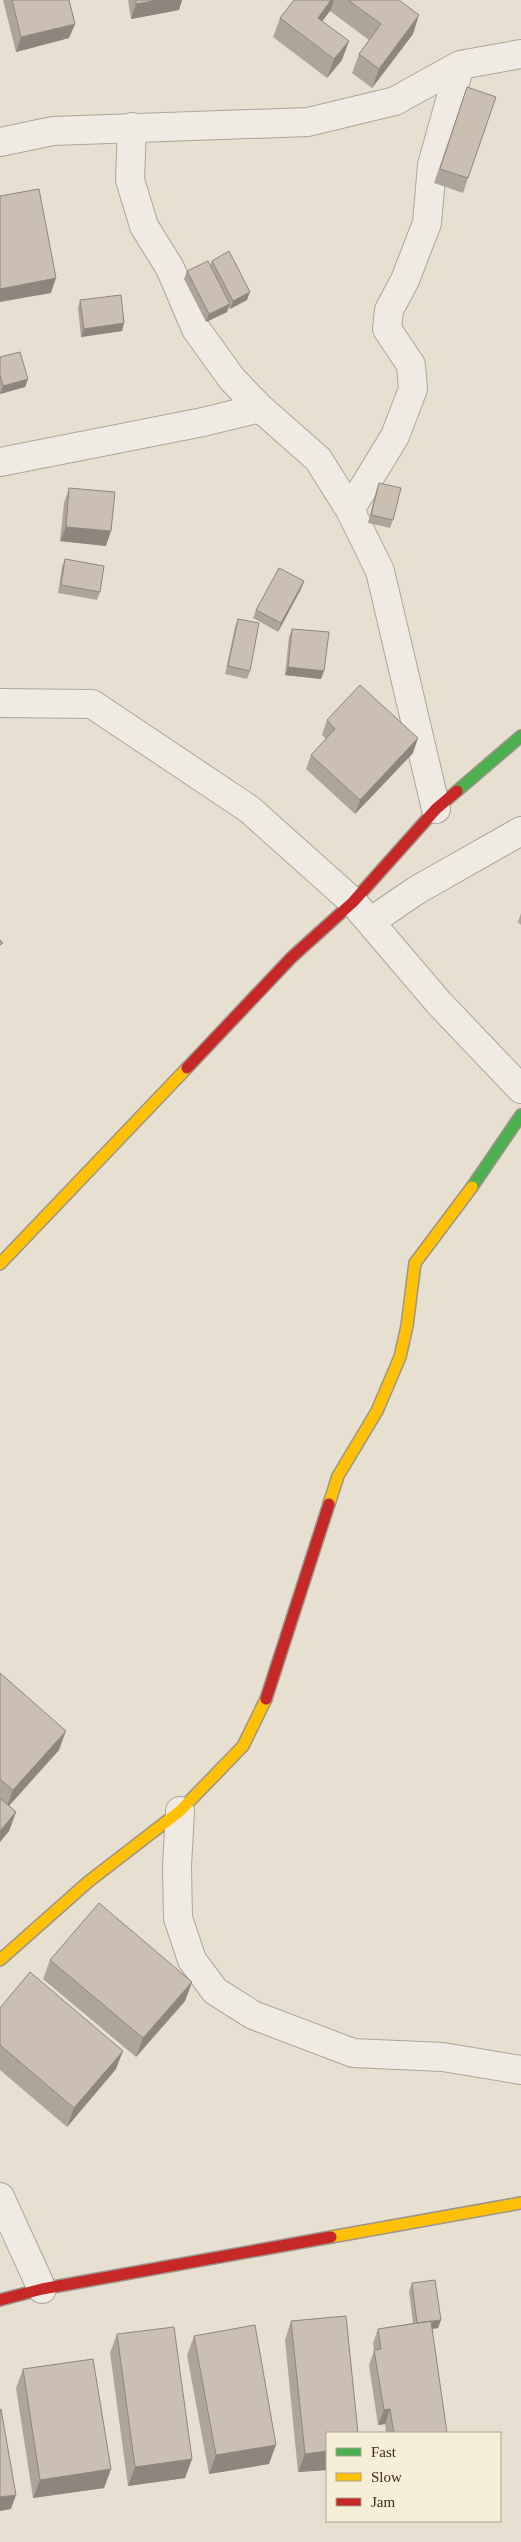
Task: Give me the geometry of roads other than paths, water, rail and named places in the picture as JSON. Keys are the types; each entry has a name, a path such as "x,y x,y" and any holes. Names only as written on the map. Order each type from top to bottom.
{"street":[{"path":"0,142 53,131 308,122 395,101 460,65 521,54"},
{"path":"350,510 396,436 413,389 410,365 387,329 389,310 405,280 427,223 432,165 460,65"},
{"path":"132,127 130,180 144,226 170,268 196,329 232,379 260,408 318,460 350,510 380,571 436,809"},
{"path":"0,462 203,422 260,408"},
{"path":"0,703 92,704 249,809 361,912 440,1003 521,1089"},
{"path":"361,912 436,809 521,736"},
{"path":"0,1264 292,957 361,912 417,890 521,831"},
{"path":"0,1960 88,1882 180,1811 243,1746 269,1694 338,1476 377,1411 400,1357 407,1326 412,1273 415,1263 474,1184 521,1115"},
{"path":"180,1811 177,1866 178,1918 192,1960 215,1991 253,2015 353,2054 443,2057 521,2070"},
{"path":"0,2197 42,2289"},
{"path":"0,2300 42,2289 521,2203"}]}
